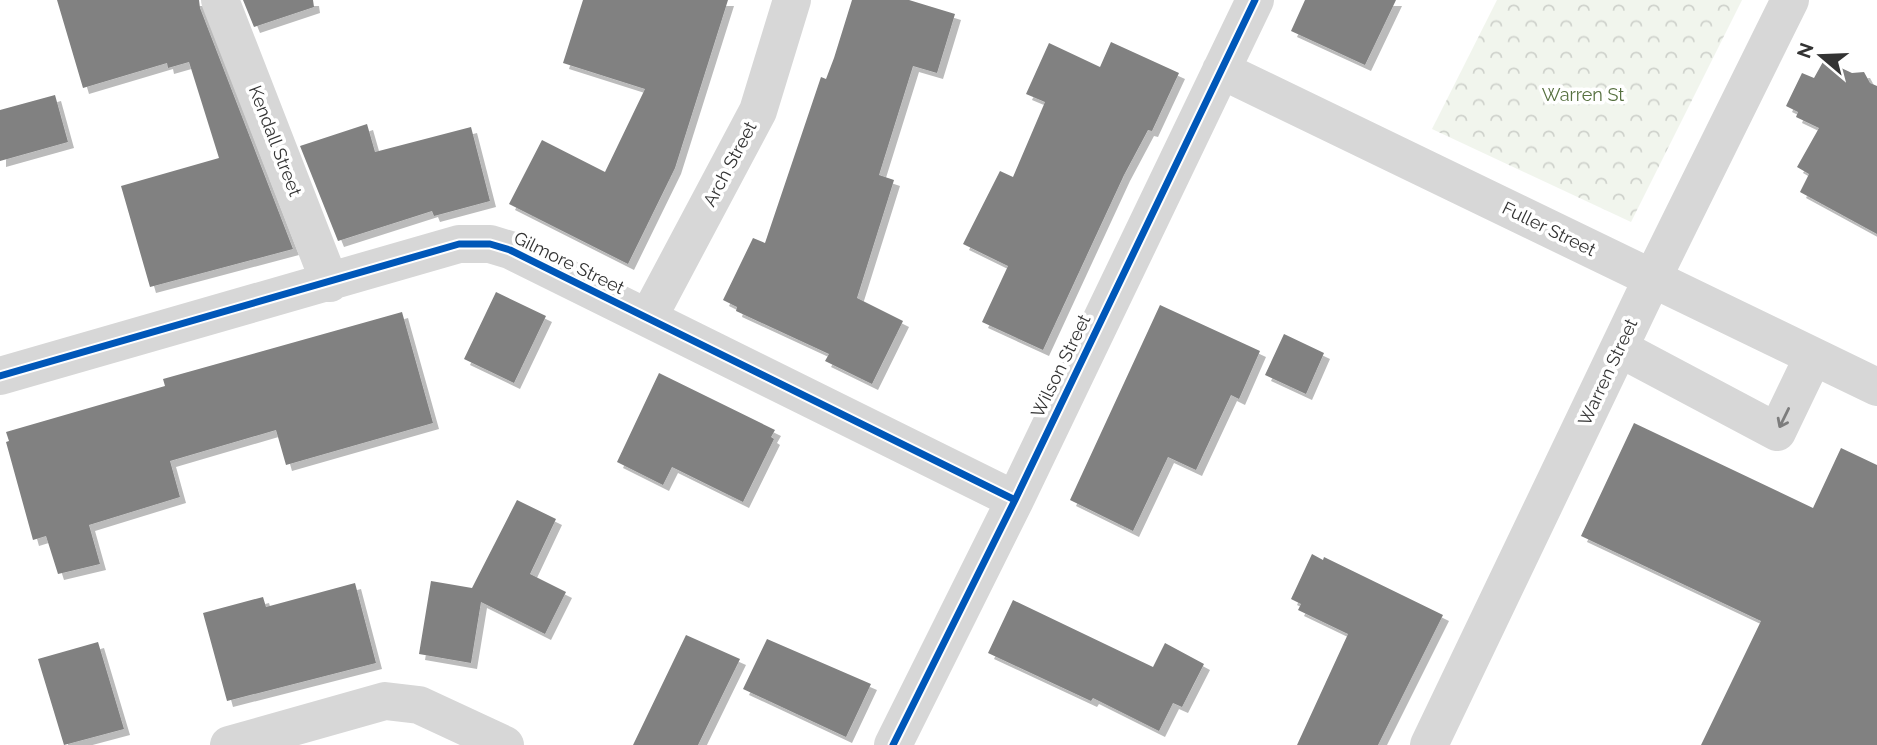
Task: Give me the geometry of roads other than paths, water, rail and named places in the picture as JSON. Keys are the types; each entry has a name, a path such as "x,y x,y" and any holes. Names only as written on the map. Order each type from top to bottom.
{"street":[{"name":"Kendall Street","path":"220,0 330,283"},
{"name":"Arch Street","path":"648,318 758,111 792,0"},
{"name":"Wilson Street","path":"893,745 1015,500 1255,0"},
{"name":"Warren Street","path":"1429,745 1652,279 1790,0"},
{"name":"Fuller Street","path":"1221,70 1877,387"},
{"name":"Gilmore Street","path":"0,376 460,244 490,244 510,250 1015,500"},
{"path":"1619,348 1777,432 1813,357"},
{"path":"229,745 385,701 419,705 505,745"}],"park label":[{"name":"Warren St","path":"1583,95"}]}
